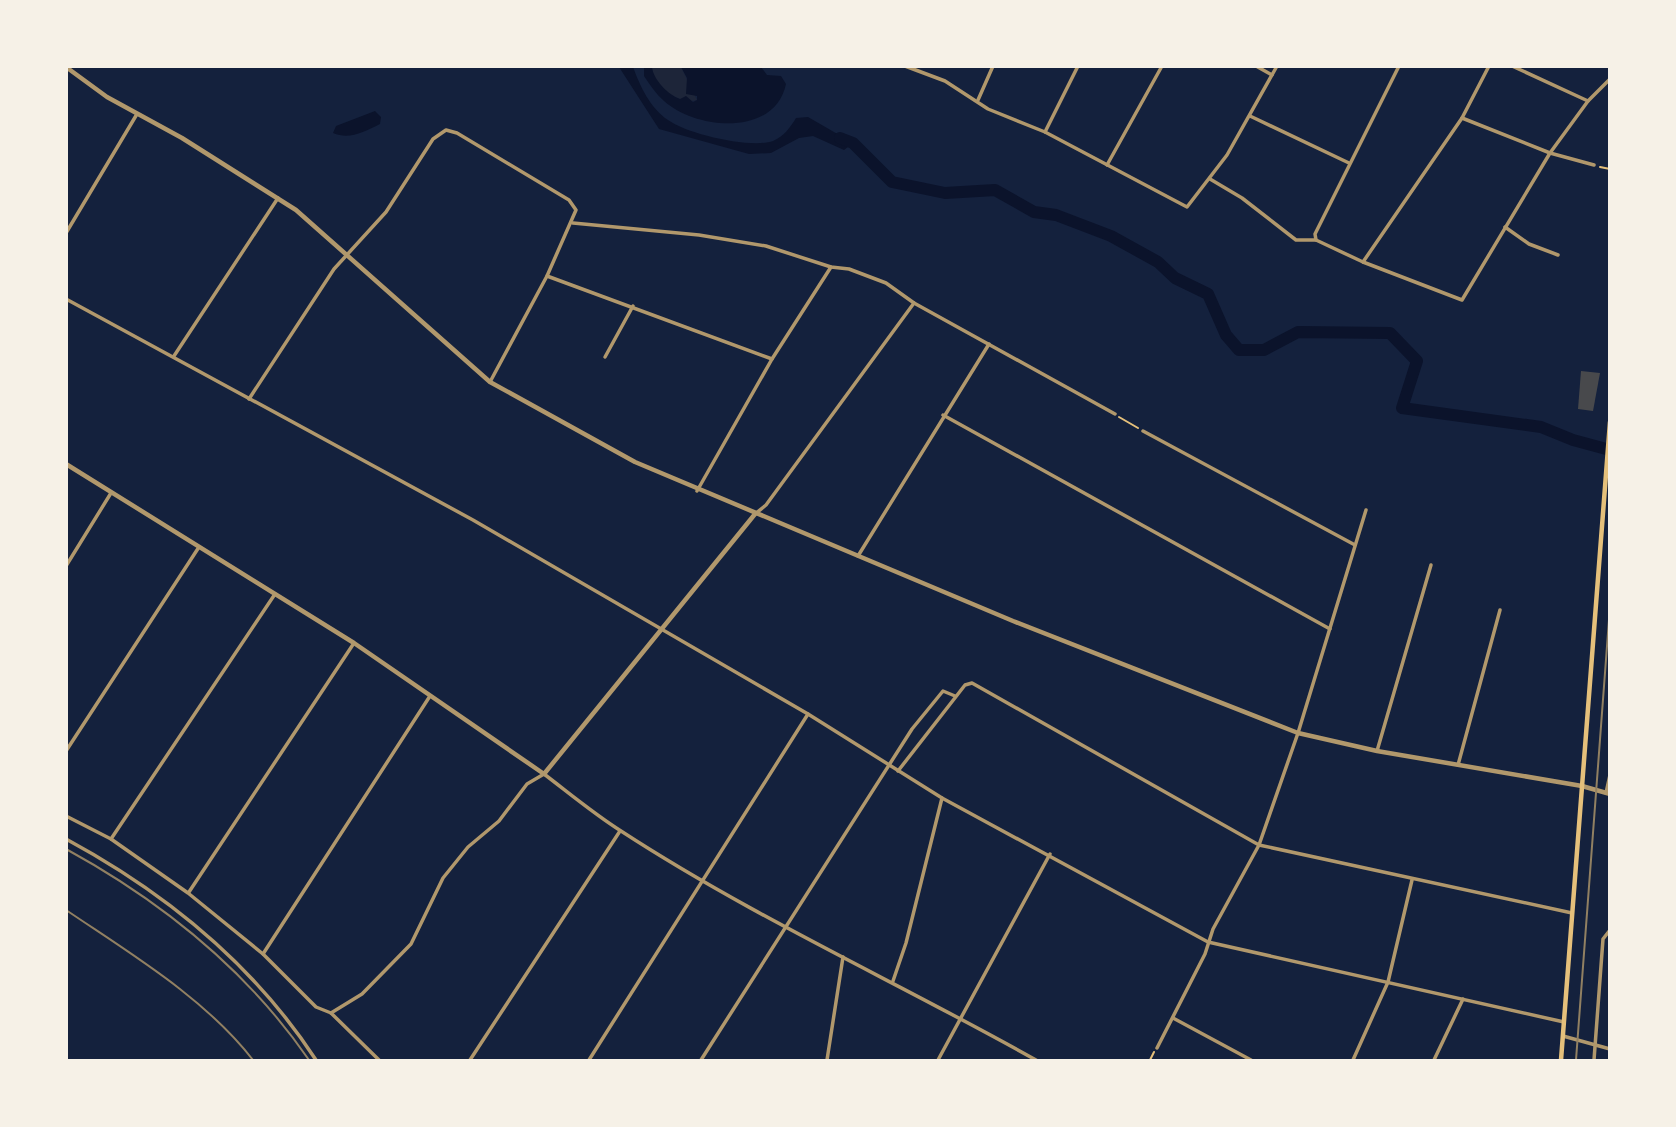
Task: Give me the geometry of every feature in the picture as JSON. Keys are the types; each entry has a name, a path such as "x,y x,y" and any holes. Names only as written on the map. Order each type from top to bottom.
{"main road":[{"path":"1561,1060 1609,422"}],"street":[{"path":"905,66 945,81 989,109 1045,132 1181,206 1192,204 1210,179 1250,116 1277,66"},
{"path":"978,100 993,66"},
{"path":"1045,132 1079,66"},
{"path":"1107,165 1162,66"},
{"path":"1256,66 1272,75"},
{"path":"1315,240 1315,234 1349,163 1399,66"},
{"path":"1363,262 1462,118 1489,66"},
{"path":"1512,66 1588,101"},
{"path":"66,67 137,114 278,198 314,224 491,382 541,413 697,491 1152,678 1298,733 1377,751 1582,786 1608,794 1609,775"},
{"path":"1210,179 1242,198 1296,240 1315,240 1363,262 1462,300 1550,153 1588,101 1609,79"},
{"path":"66,233 137,114"},
{"path":"1250,116 1349,163"},
{"path":"1462,118 1550,153 1594,165"},
{"path":"249,399 345,254 386,212 433,139 446,130 457,133 569,200 576,210 573,223 547,276 491,382"},
{"path":"174,356 278,198"},
{"path":"573,223 752,244 831,267 849,269 886,283 914,303 1115,414"},
{"path":"1505,228 1529,244 1558,256"},
{"path":"697,491 772,359 831,267"},
{"path":"547,276 772,359"},
{"path":"66,299 474,520 808,714 942,798 1208,942 1564,1022"},
{"path":"331,1013 362,994 411,944 443,878 468,847 499,821 527,784 544,774 755,514 766,505 914,303"},
{"path":"605,357 633,306"},
{"path":"858,556 990,343"},
{"path":"943,415 1331,630"},
{"path":"1143,431 1354,545"},
{"path":"66,464 201,546 431,694 620,831 785,926 1036,1060"},
{"path":"66,566 112,491"},
{"path":"1157,1048 1259,845 1331,630 1366,510"},
{"path":"66,751 201,546"},
{"path":"1377,751 1431,565"},
{"path":"111,839 275,594"},
{"path":"1458,765 1500,610"},
{"path":"188,893 354,643"},
{"path":"898,771 955,696 965,685 972,683 1259,845 1572,913"},
{"path":"701,1060 889,765 936,698 946,691 955,696"},
{"path":"263,954 431,694"},
{"path":"589,1060 808,714"},
{"path":"892,981 906,943 942,798"},
{"path":"66,816 111,839 188,893 263,954 316,1007 331,1013 379,1060"},
{"path":"470,1060 620,831"},
{"path":"66,839 147,888 203,932 259,985 290,1022 316,1060"},
{"path":"938,1060 1050,855"},
{"path":"1353,1060 1388,982 1412,879"},
{"path":"1594,1060 1604,939 1609,930"},
{"path":"827,1060 843,957"},
{"path":"1434,1060 1463,999"},
{"path":"1173,1018 1251,1060"},
{"path":"1563,1036 1609,1049"}],"path":[{"path":"1602,167 1609,169"},
{"path":"1115,414 1143,431"},
{"path":"1150,1060 1157,1048"}],"shaded area":[{"path":"619,67 633,67 642,89 656,109 668,120 689,130 735,142 763,143 780,137 796,118 808,117 853,143 844,150 813,136 799,138 771,153 749,154 659,129"},
{"path":"644,67 652,67 658,81 671,94 680,99 686,96 693,102 697,100 697,96 686,94 687,78 681,67 761,67 767,75 781,76 786,84 779,101 767,113 751,120 714,122 678,111 664,101 644,76"},
{"path":"652,67 681,67 697,100 683,100 668,92 657,81"},
{"path":"375,111 381,117 380,124 351,135 333,133 336,126"}],"building":[{"path":"1581,371 1600,373 1593,411 1578,409"}],"waterway":[{"path":"840,138 853,143 892,182 945,193 995,190 1034,212 1056,215 1111,236 1158,262 1175,278 1208,294 1226,335 1239,350 1264,350 1298,332 1390,333 1417,361 1402,408 1541,427 1573,440 1610,450"}],"tram line":[{"path":"1576,1060 1610,606"}],"railway":[{"path":"66,849 135,891 200,940 258,996 309,1060"},
{"path":"66,910 141,960 190,997 213,1017 253,1060"}]}
